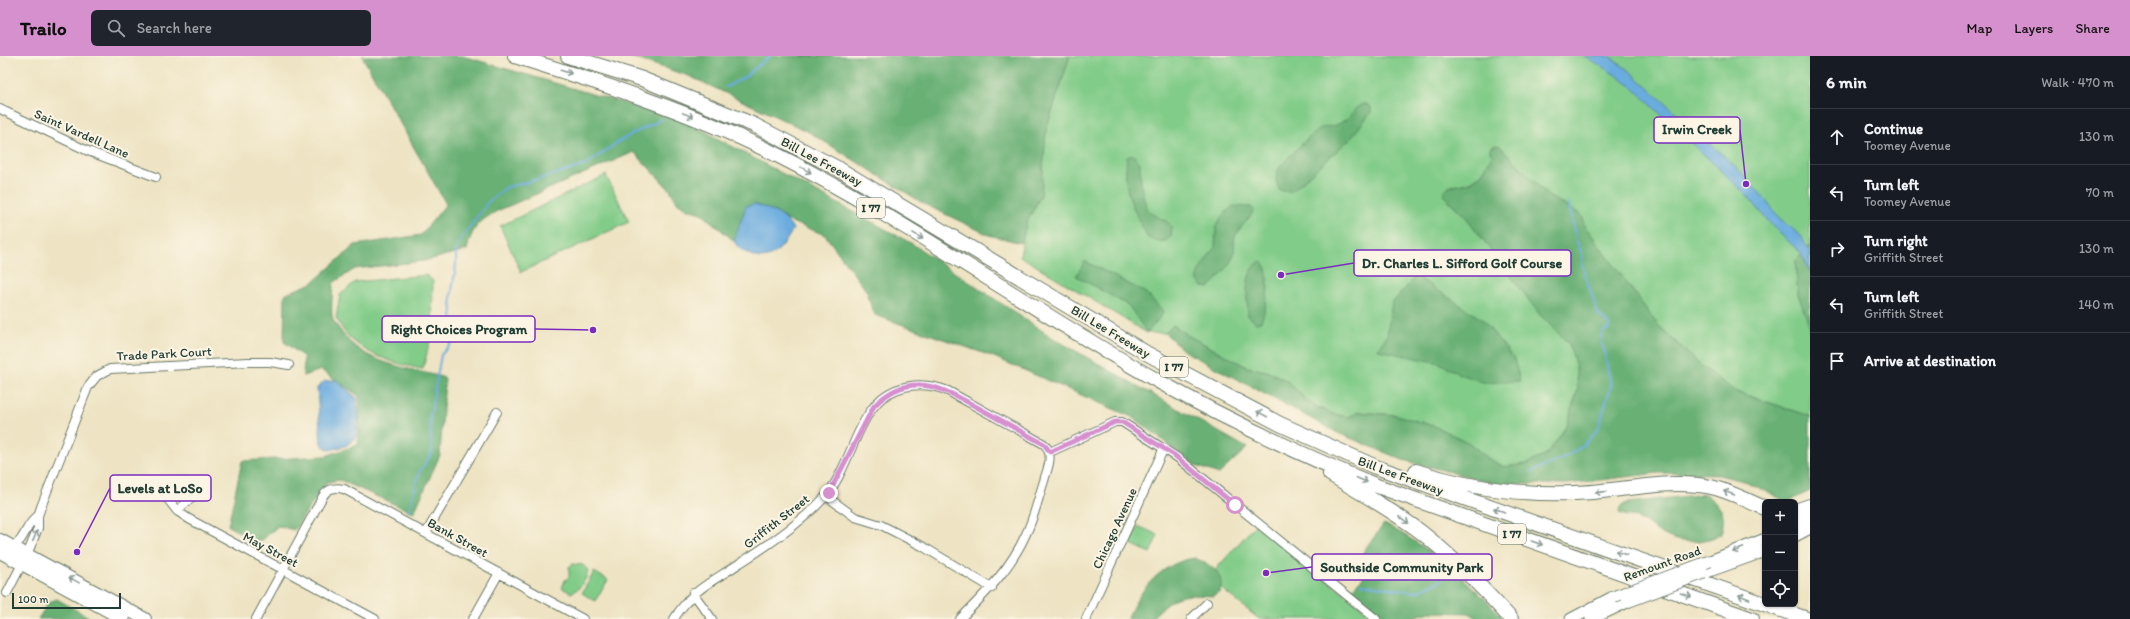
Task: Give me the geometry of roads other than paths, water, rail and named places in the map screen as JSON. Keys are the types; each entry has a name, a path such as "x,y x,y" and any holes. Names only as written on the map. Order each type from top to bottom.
{"highway":[{"name":"Bill Lee Freeway","path":"515,56 576,75 678,111 774,153 841,190 1157,381 1275,441 1377,486 1752,619"},
{"name":"Bill Lee Freeway","path":"568,56 642,79 754,125 852,177 1148,354 1280,424 1376,467 1807,619"},
{"path":"1280,424 1433,477 1491,489 1575,493 1689,485 1714,488 1762,507"},
{"path":"1275,441 1380,504 1420,531 1470,577 1511,619"},
{"path":"1751,502 1762,510"},
{"path":"1798,510 1810,506"}],"main road":[{"path":"1798,523 1810,516"},
{"path":"1797,535 1810,528"},
{"path":"0,540 12,547 25,560 122,619"},
{"name":"Remount Road","path":"1571,619 1613,597 1762,540"},
{"name":"Remount Road","path":"1591,619 1627,602 1762,551"},
{"path":"0,552 25,560 145,619"}],"street":[{"name":"Saint Vardell Lane","path":"0,109 88,151 156,177"},
{"name":"Trade Park Court","path":"7,593 25,560 38,528 38,516 88,387 100,374 110,369 232,363 270,362 289,366"},
{"name":"Griffith Street","path":"674,619 682,606 693,593 762,549 814,508 826,496 836,482 874,406 891,392 908,386 926,385 948,391 1044,444 1050,452"},
{"path":"426,533 497,412"},
{"path":"960,619 992,588 1010,563 1027,533 1050,458 1050,452 1115,422 1120,422 1164,448 1376,619"},
{"name":"Chicago Avenue","path":"1086,619 1164,448"},
{"name":"Bank Street","path":"283,569 322,498 329,489 344,489 583,619"},
{"name":"May Street","path":"163,493 177,511 189,519 375,619"},
{"path":"177,511 194,495"},
{"path":"826,496 855,517 881,525 922,546 992,588"},
{"name":"Trade Park Court","path":"12,547 21,540 30,523 38,516"},
{"path":"256,619 283,569"},
{"path":"473,619 498,573"},
{"path":"693,593 712,619"},
{"path":"1191,619 1207,603"}],"water":[{"path":"1584,56 1609,56 1631,72 1737,168 1767,201 1778,217 1800,235 1810,252 1810,271 1800,252 1773,227 1747,195 1632,87 1616,75"},
{"path":"755,204 781,216 793,229 780,249 769,257 755,257 741,249 734,241 746,206"},
{"path":"336,380 357,398 359,416 356,437 346,446 329,450 321,444 317,388 325,381"}],"waterway":[{"path":"726,87 743,78 770,56"},
{"path":"409,510 420,471 432,453 430,418 441,355 454,340 451,298 456,265 456,246 488,202 507,187 586,165 621,140 662,119"},
{"path":"1531,472 1569,455 1593,435 1599,426 1611,385 1601,337 1603,331 1609,329 1610,325 1598,314 1582,265 1583,256 1576,240 1569,204"},
{"path":"1361,584 1415,592 1442,580"}],"place":[{"name":"Irwin Creek","path":"1746,184"},
{"name":"Dr. Charles L. Sifford Golf Course","path":"1281,275"},
{"name":"Right Choices Program","path":"593,330"},
{"name":"Levels at LoSo","path":"77,552"},
{"name":"Southside Community Park","path":"1266,573"}]}
